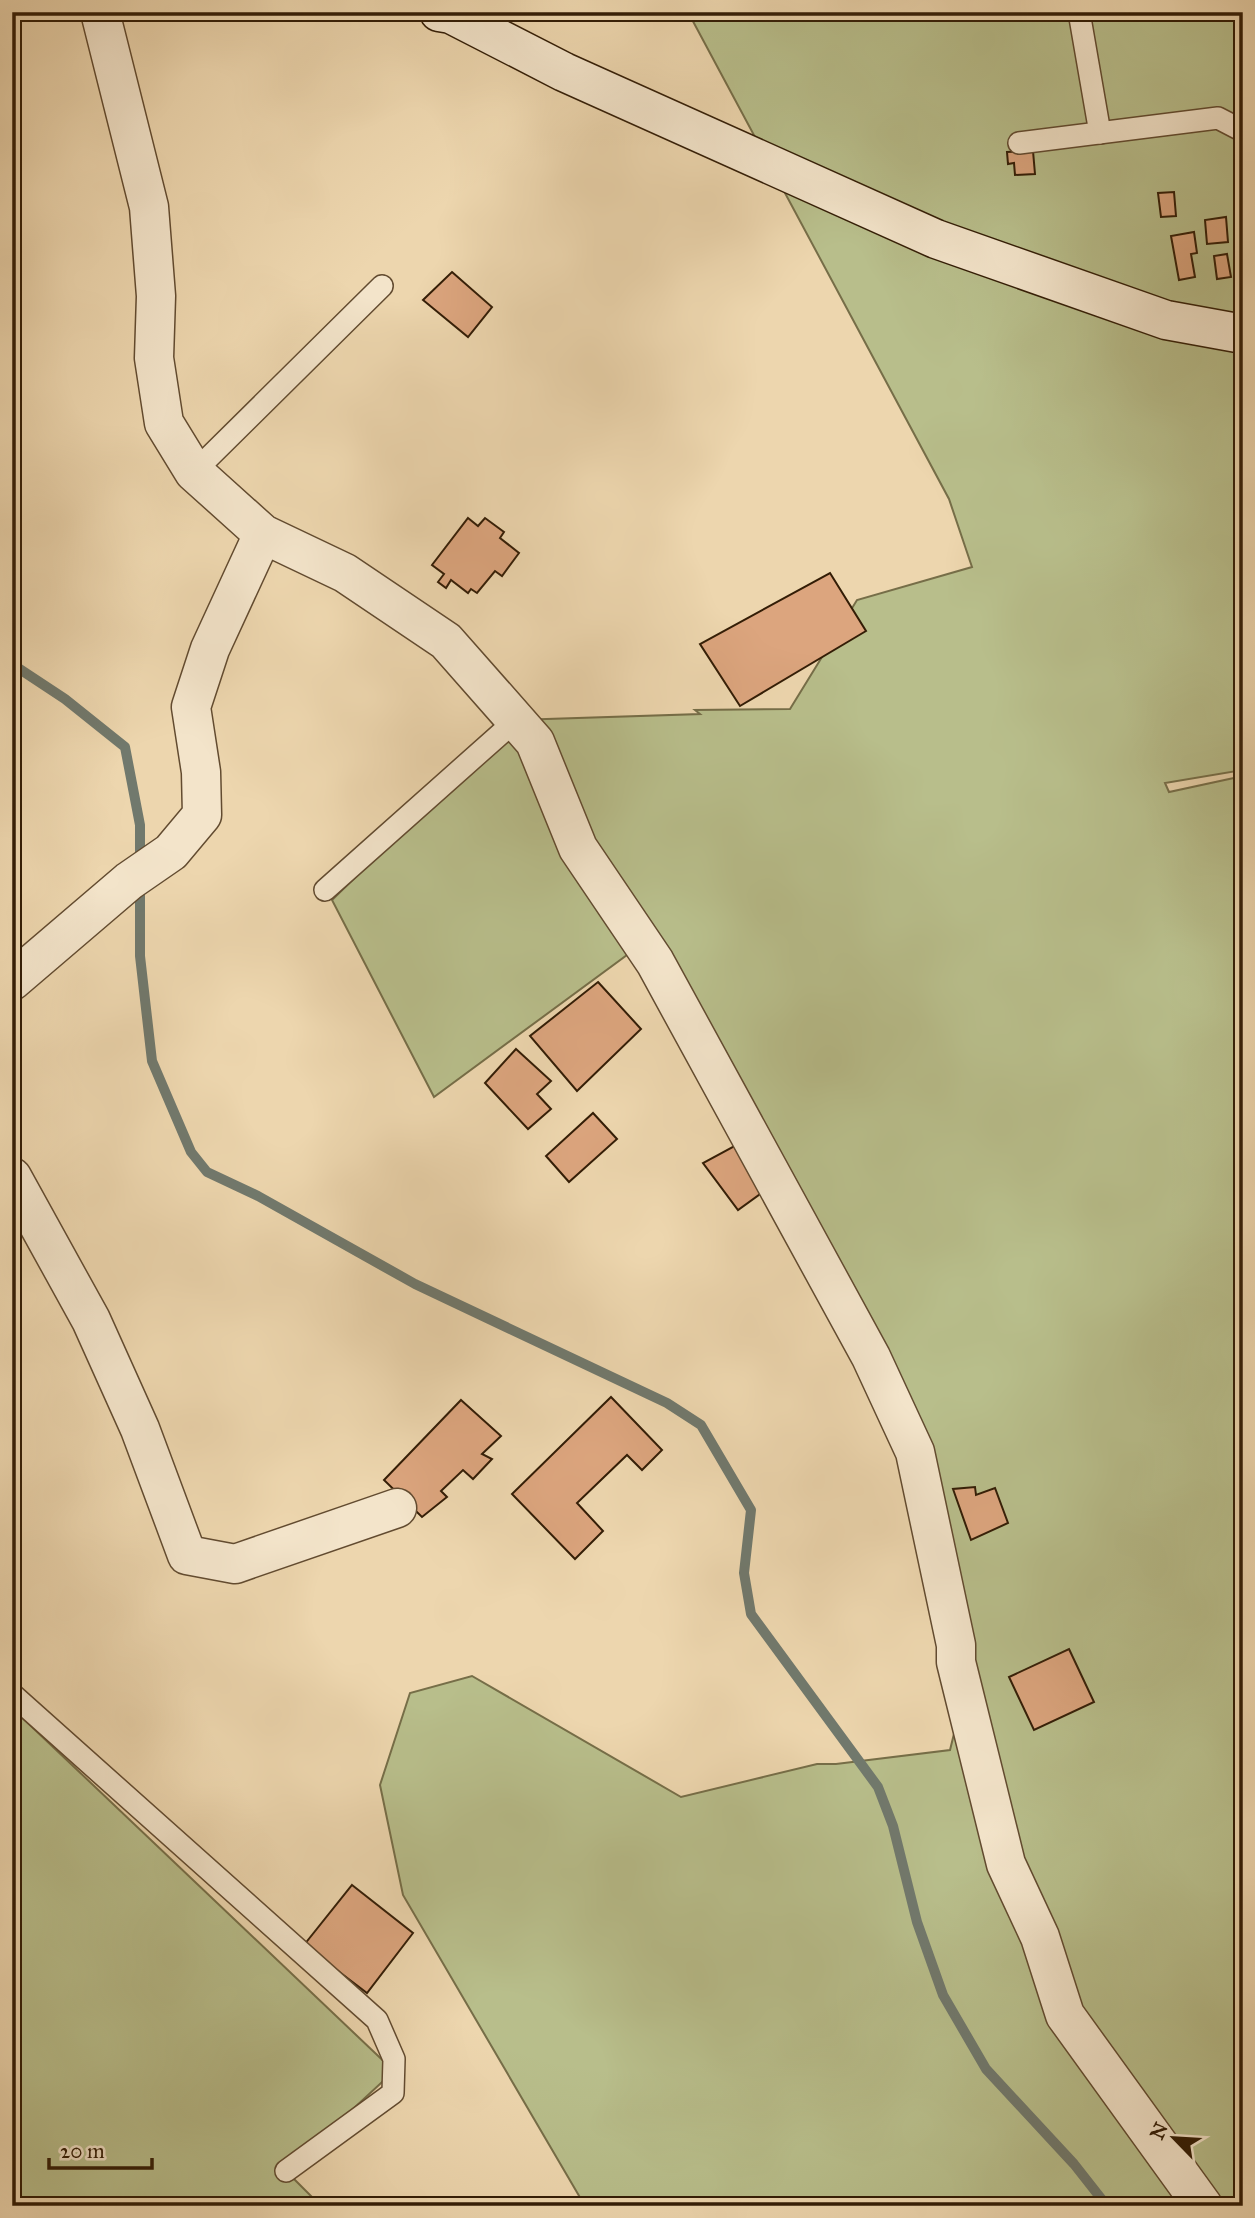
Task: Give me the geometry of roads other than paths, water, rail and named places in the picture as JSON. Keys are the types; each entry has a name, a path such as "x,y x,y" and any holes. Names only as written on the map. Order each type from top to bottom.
{"street":[{"path":"100,12 149,207 156,296 154,358 164,423 194,472 263,534 345,573 446,641 536,743 578,848 655,962 790,1205 877,1369 915,1452 956,1645 956,1662 1006,1864 1040,1937 1065,2015 1203,2206"},
{"path":"439,12 451,14 564,72 936,239 1166,320 1243,334"},
{"path":"12,981 129,881 171,852 202,815 201,772 191,707 210,649 263,534"},
{"path":"12,1177 91,1320 140,1429 187,1555 235,1564 397,1508"}],"lane":[{"path":"1079,12 1100,133"},
{"path":"1018,143 1218,118 1243,131"},
{"path":"194,472 382,286"},
{"path":"325,890 516,720"},
{"path":"12,1694 377,2020 394,2059 393,2094 286,2171"}],"waterway":[{"path":"12,664 65,699 125,747 140,825 140,865"},
{"path":"140,884 140,956 152,1061 191,1152 207,1172 258,1196 415,1284 667,1403 701,1425 751,1510 744,1573 751,1614 878,1787 893,1826 917,1922 943,1995 986,2069 1074,2164 1107,2206"}]}
